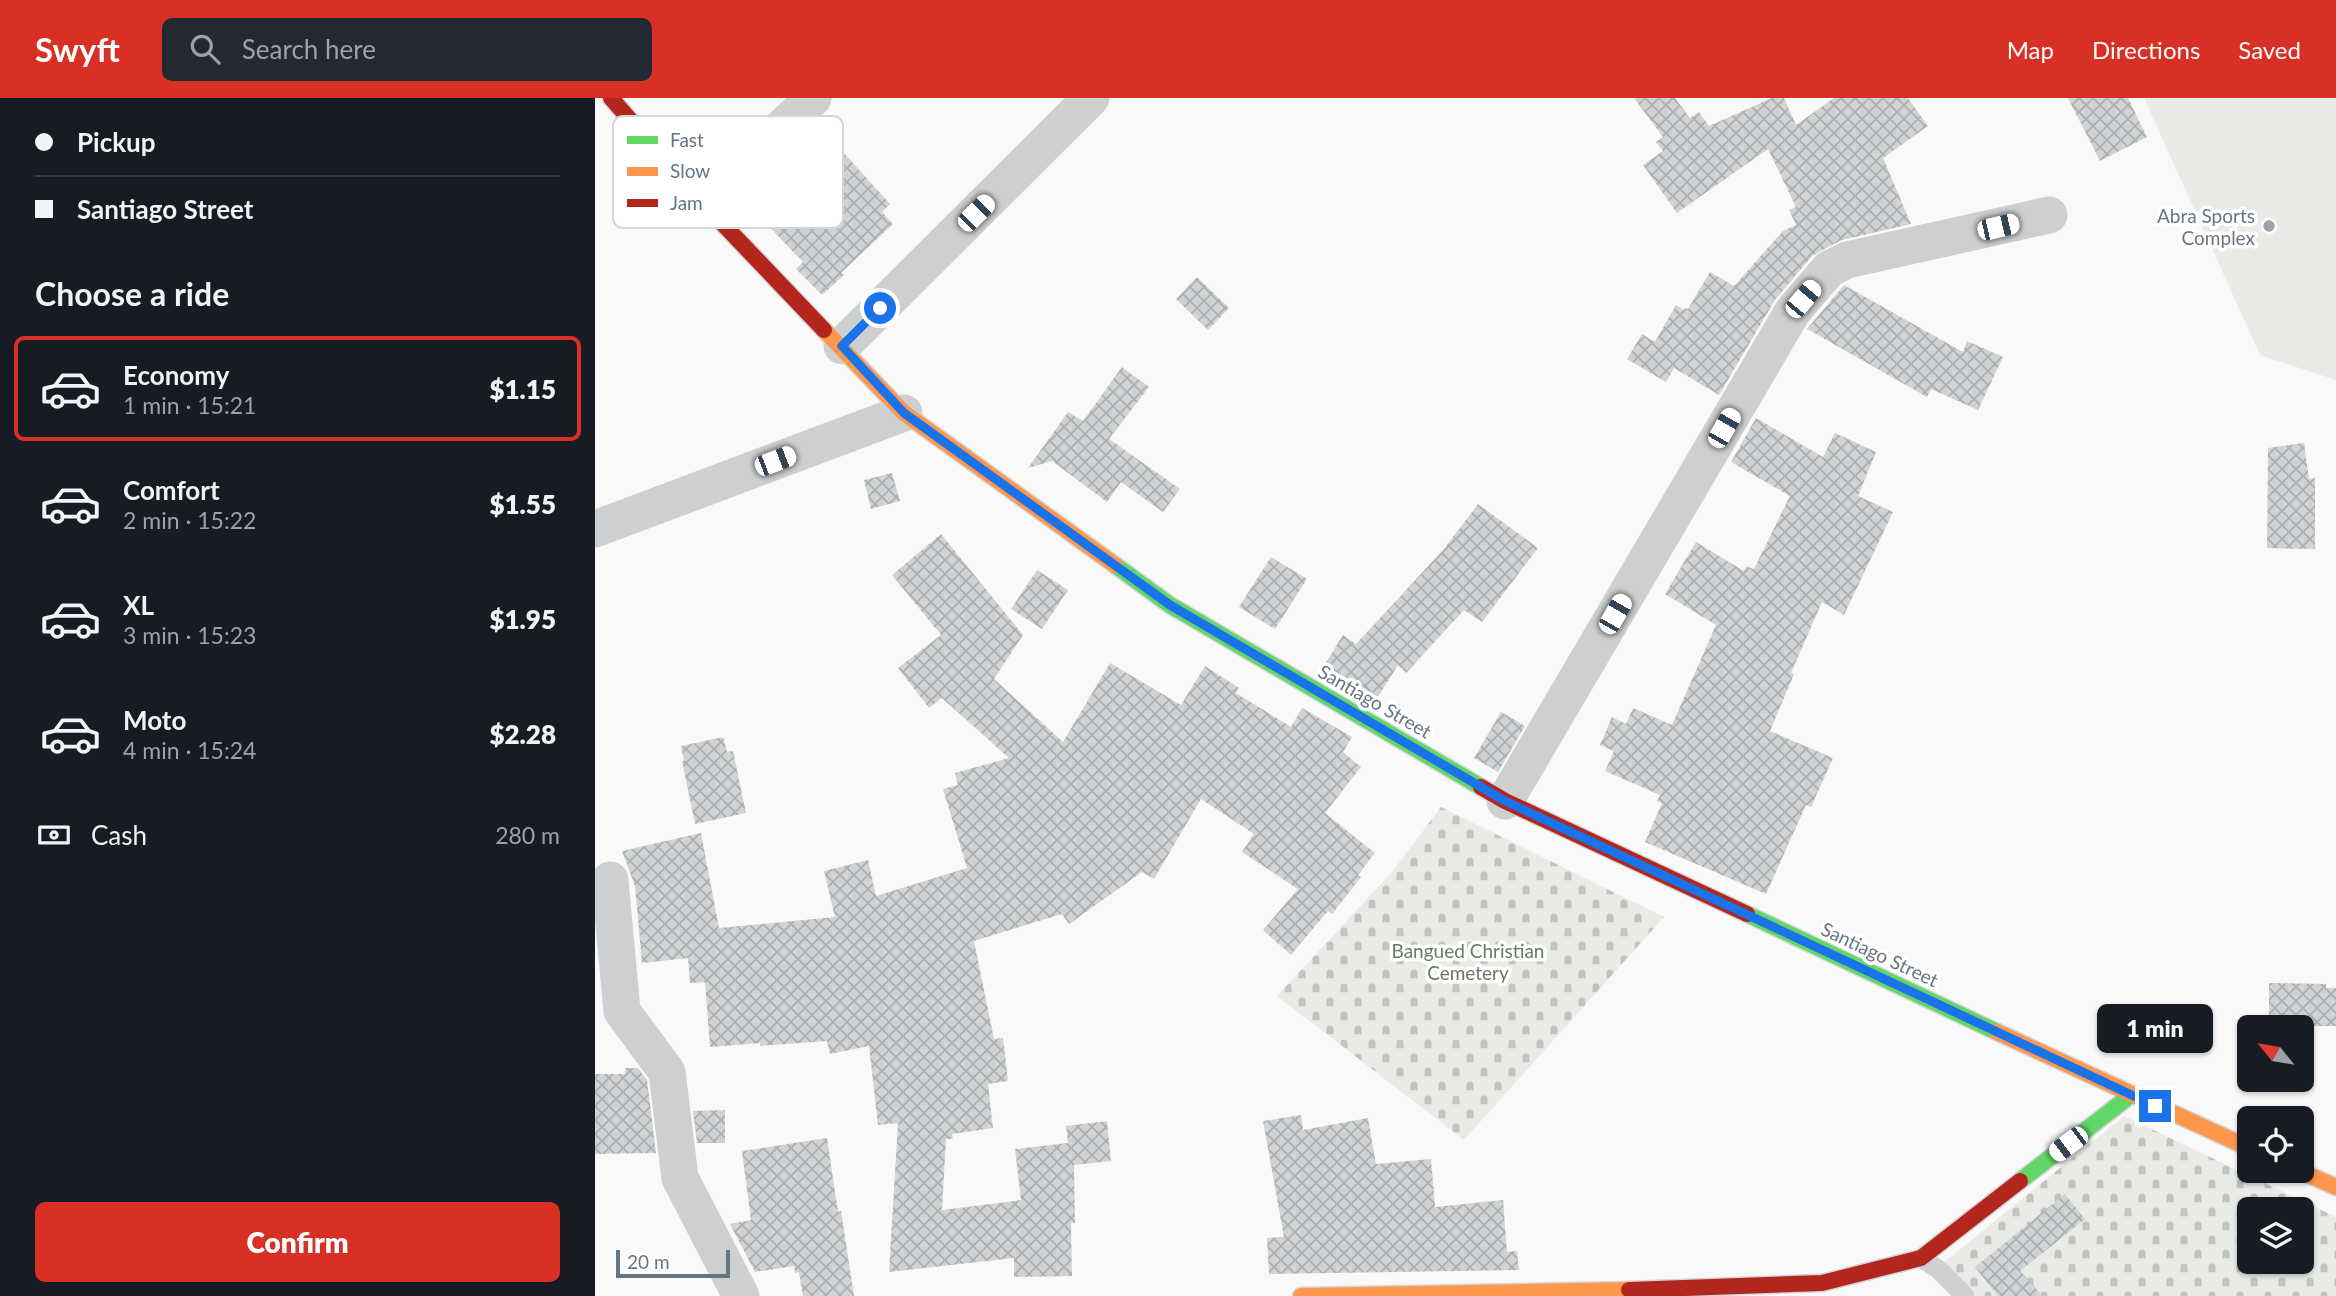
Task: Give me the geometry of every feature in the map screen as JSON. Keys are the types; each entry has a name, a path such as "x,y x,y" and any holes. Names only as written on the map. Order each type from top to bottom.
{"street":[{"name":"Santiago Street","path":"611,98 627,116"},
{"path":"794,116 813,98"},
{"path":"842,346 1091,98"},
{"path":"1505,801 1793,311 1829,269 1847,260 2049,215"},
{"name":"Santiago Street","path":"727,228 904,413 1170,605 1505,801 2237,1143"},
{"path":"595,529 904,413"},
{"path":"610,880 622,1011 667,1073 680,1178 741,1296"},
{"path":"1301,1296 1675,1289 1822,1283 1921,1258 2131,1095"},
{"path":"2314,1177 2336,1187"}],"lane":[{"path":"1921,1258 1938,1269 1965,1296"}],"green space":[{"name":"Abra Sports Complex","path":"2144,98 2336,98 2336,380 2260,355"},
{"name":"Bangued Christian Cemetery","path":"1441,807 1664,917 1464,1140 1277,996 1392,872"},
{"path":"2124,1116 2237,1170 2237,1183 2265,1183 2294,1197 2237,1197 2237,1274 2314,1274 2314,1207 2336,1217 2336,1296 1976,1296 1942,1264"}],"building":[{"path":"1634,98 1675,98 1690,118 1699,112 1709,126 1772,98 1784,98 1796,125 1834,98 1908,98 1928,126 1883,158 1911,224 1842,240 1813,255 1775,300 1719,395 1674,368 1666,382 1627,359 1642,334 1655,342 1676,305 1684,310 1688,309 1710,272 1734,286 1783,231 1796,225 1789,210 1796,207 1768,149 1677,213 1643,165 1663,151 1656,142 1663,137"},
{"path":"2068,98 2128,98 2147,137 2100,161"},
{"path":"843,152 890,204 882,212 893,224 841,273 844,275 822,295 796,269 803,262 770,228 843,228"},
{"path":"1197,277 1229,308 1208,330 1176,299"},
{"path":"1844,285 1963,352 1967,341 2003,357 1978,410 1931,389 1927,397 1807,329"},
{"path":"1122,367 1149,387 1109,439 1180,489 1163,512 1121,482 1107,502 1052,461 1028,468 1068,412 1083,421"},
{"path":"1756,418 1823,457 1835,433 1876,452 1858,496 1893,512 1844,615 1822,602 1791,673 1794,674 1770,731 1833,758 1811,807 1806,805 1766,894 1645,842 1662,803 1657,801 1660,795 1605,771 1614,751 1600,745 1612,717 1626,724 1633,708 1672,725 1716,625 1665,594 1696,542 1744,571 1746,566 1754,569 1790,496 1731,462"},
{"path":"2304,443 2309,479 2315,478 2315,549 2267,548 2268,448"},
{"path":"892,473 900,501 871,509 864,480"},
{"path":"1478,504 1538,548 1482,622 1464,610 1406,673 1398,665 1376,700 1322,669 1343,635 1356,644 1444,549"},
{"path":"941,534 1023,635 994,679 1063,742 1110,663 1181,705 1205,666 1239,688 1236,693 1291,727 1302,708 1352,737 1343,752 1361,767 1325,813 1375,853 1358,875 1361,877 1332,914 1328,911 1291,955 1263,930 1298,889 1242,852 1254,834 1201,799 1154,879 1142,872 1069,924 1062,914 974,941 994,1039 1003,1038 1008,1081 988,1084 993,1128 952,1134 953,1139 946,1139 942,1210 1021,1200 1015,1149 1068,1143 1066,1126 1107,1121 1111,1161 1074,1165 1072,1276 1014,1277 1014,1258 889,1272 898,1123 878,1125 869,1046 830,1054 827,1041 710,1047 705,982 690,983 688,958 642,963 635,886 622,851 701,833 719,928 835,917 824,871 868,860 876,896 967,868 943,789 958,785 955,773 1009,758 942,698 929,708 898,668 941,635 892,575"},
{"path":"1271,557 1307,579 1275,629 1239,607"},
{"path":"1037,570 1068,590 1042,629 1011,609"},
{"path":"1501,712 1525,726 1498,772 1474,758"},
{"path":"723,737 727,752 733,751 746,813 695,824 681,746"},
{"path":"2269,983 2326,984 2326,988 2336,988 2336,1026 2314,1026 2314,1015 2269,1015"},
{"path":"625,1068 638,1068 647,1080 656,1153 595,1154 595,1074 625,1074"},
{"path":"725,1110 725,1143 697,1143 693,1111"},
{"path":"1301,1115 1303,1130 1368,1118 1376,1164 1431,1159 1435,1207 1503,1200 1507,1252 1517,1251 1519,1270 1269,1274 1267,1238 1284,1237 1263,1121"},
{"path":"827,1138 854,1296 803,1296 799,1272 795,1273 794,1266 755,1272 730,1224 751,1220 742,1151"},
{"path":"2065,1194 2085,1219 2020,1271 2043,1296 1998,1296 1975,1267"}],"traffic: fast":[{"path":"1115,565 1170,605 1481,787"},
{"path":"1747,914 1997,1032"},
{"path":"2020,1181 2131,1095"}],"traffic: slow":[{"path":"824,330 904,413 1115,565"},
{"path":"1997,1032 2237,1142"},
{"path":"2314,1177 2336,1187"},
{"path":"1301,1296 1629,1290"}],"traffic: jam":[{"path":"611,98 627,116"},
{"path":"727,228 824,330"},
{"path":"1481,787 1505,801 1747,914"},
{"path":"1629,1290 1822,1283 1921,1258 2020,1181"}],"place":[{"name":"Abra Sports Complex","path":"2269,226"}],"route":[{"path":"880,308 842,346 904,413 1170,605 1505,801 2155,1106"}]}
